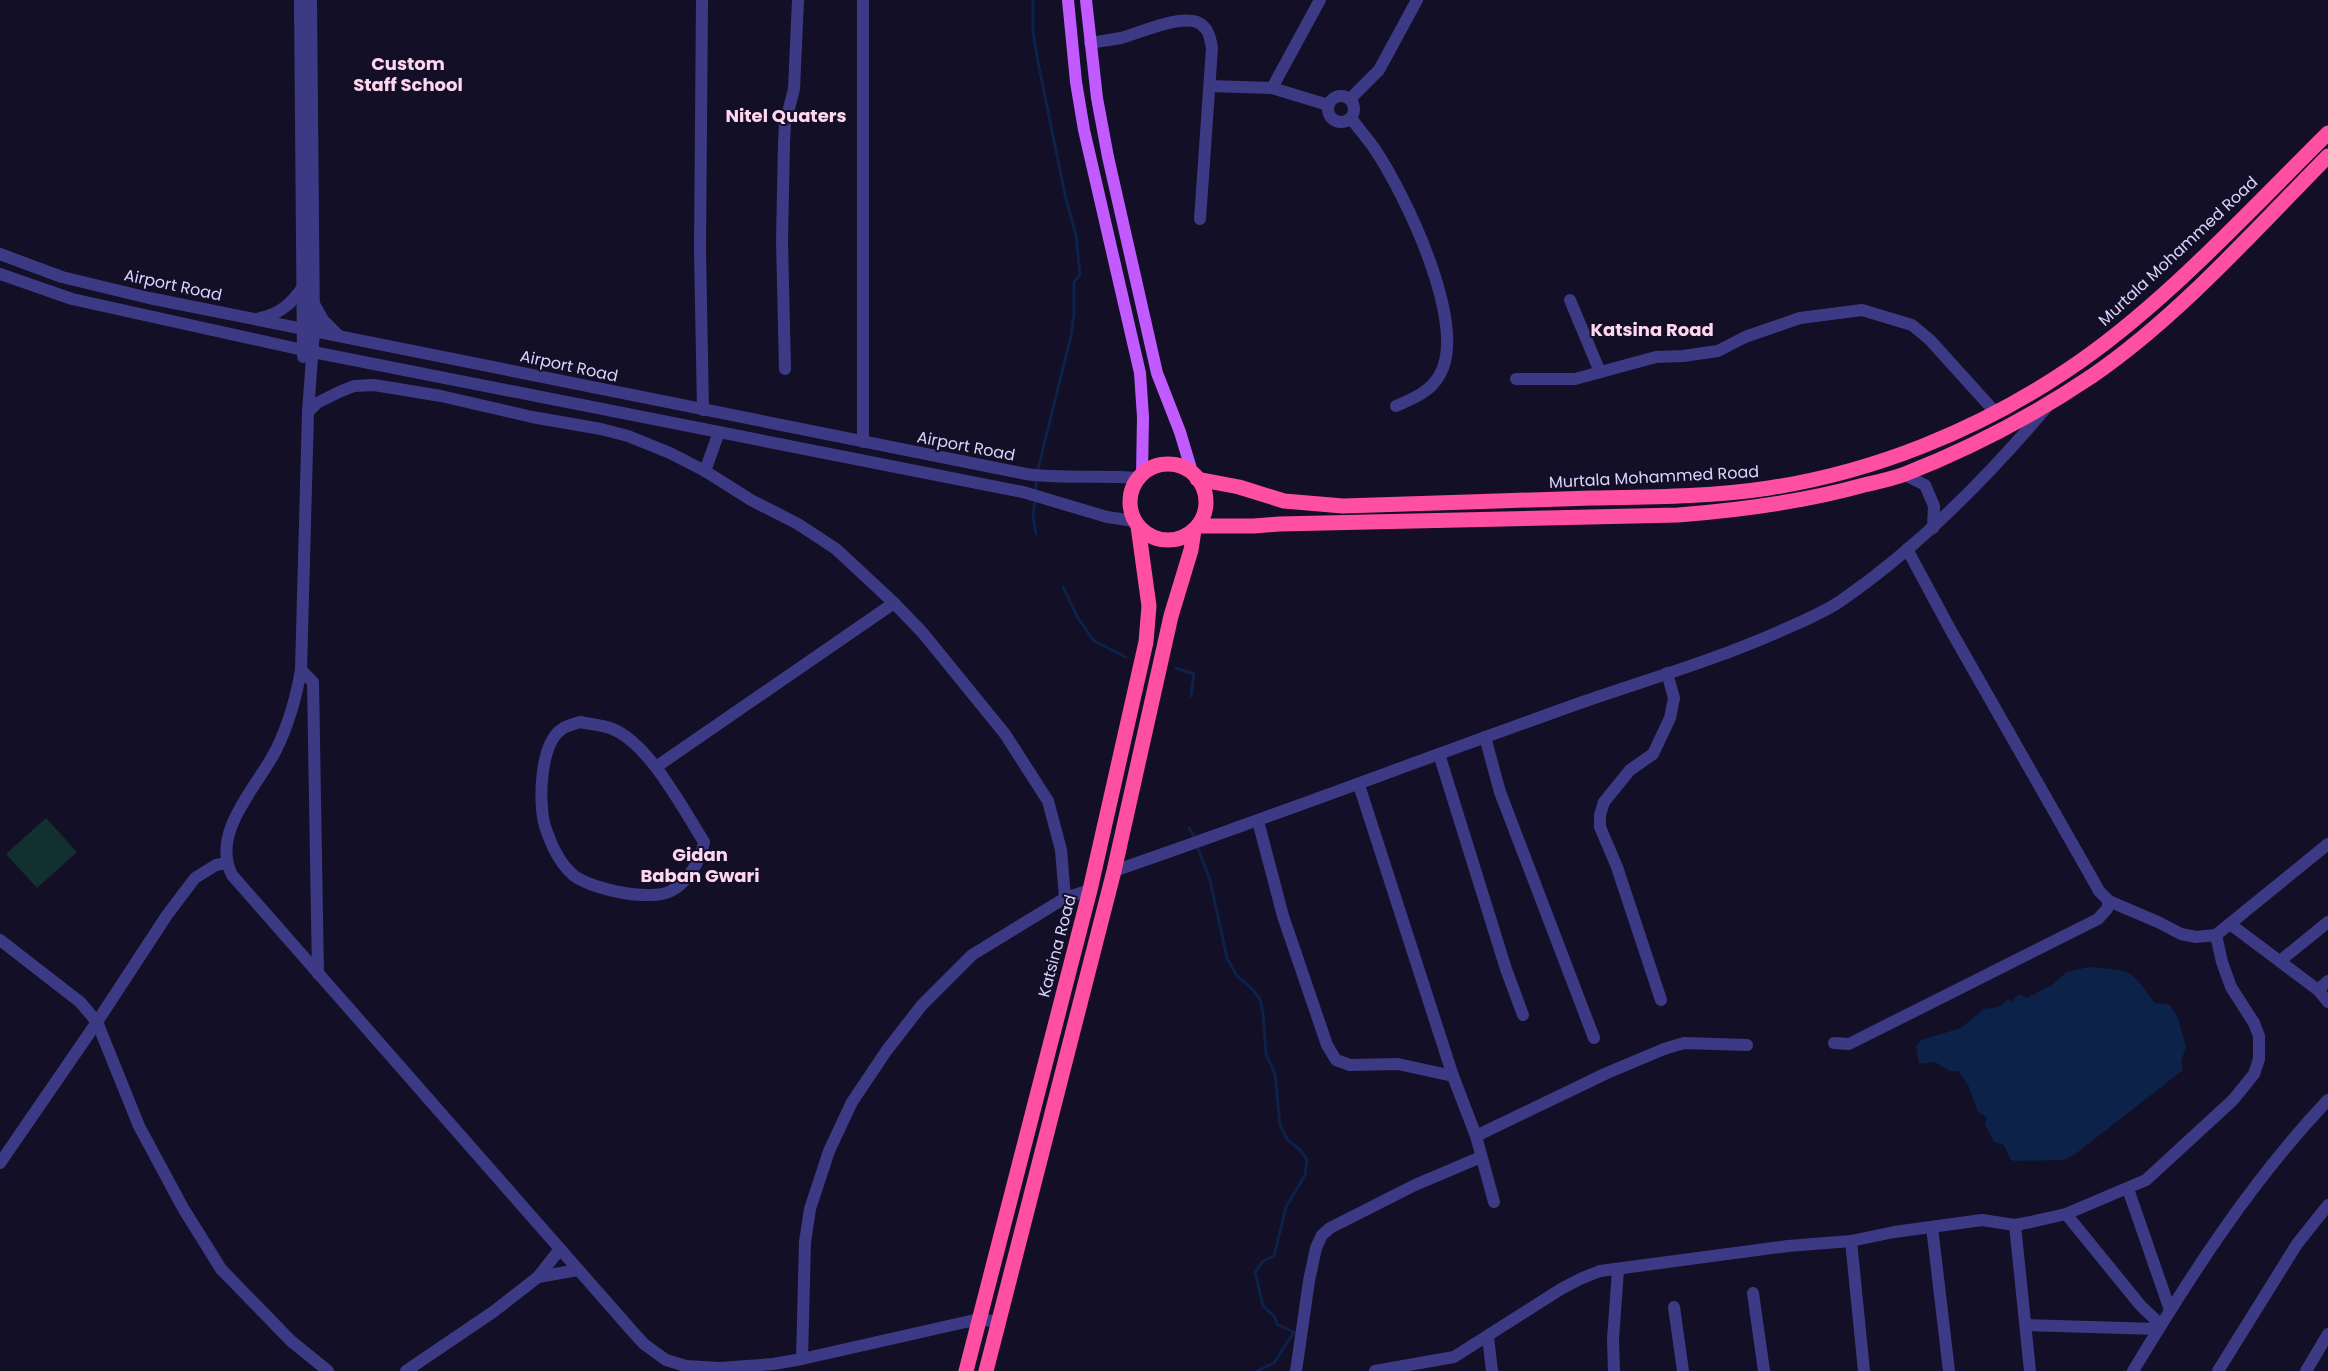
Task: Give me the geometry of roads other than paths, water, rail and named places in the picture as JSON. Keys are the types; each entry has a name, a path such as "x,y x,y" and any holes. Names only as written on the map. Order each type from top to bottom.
{"highway":[{"name":"Murtala Mohammed Road","path":"1195,475 1284,501 1343,506 1707,494 1769,488 1824,477 1878,462 1933,442 1996,413 2068,371 2126,325 2194,264 2328,133"},
{"path":"986,1371 1114,871 1171,616 1196,528 1206,504 1204,491 1195,475 1180,466 1167,464 1154,466 1140,476 1130,502 1136,523 1154,537 1167,540 1180,538 1196,528 1279,524 1678,515 1734,511 1827,495 1903,474 2004,428 2092,375 2183,300 2328,156"},
{"name":"Katsina Road","path":"966,1371 1090,890 1149,624 1149,606 1136,523"}],"main road":[{"path":"1068,0 1076,82 1084,130 1140,373 1143,417 1140,476"},
{"path":"1086,0 1090,43 1108,157 1157,373 1195,475"}],"street":[{"path":"300,0 303,286 308,329"},
{"path":"311,0 313,303 308,329 304,392 308,409 301,670 291,711 276,750 230,830 226,851 227,863 236,881 644,1344 666,1360 686,1366 720,1368 773,1364 979,1319 998,1322"},
{"path":"702,0 700,250 704,410"},
{"path":"785,369 782,241 784,143 785,124 794,89 798,0"},
{"path":"863,0 863,442"},
{"path":"1272,88 1320,0"},
{"path":"1350,99 1379,70 1417,0"},
{"path":"1090,43 1120,38 1170,23 1195,22 1202,26 1210,36 1210,86 1200,219"},
{"path":"1210,86 1272,88 1328,105"},
{"path":"1328,105 1338,96 1350,99"},
{"path":"1328,105 1329,116 1336,121 1344,122 1351,118 1354,110 1350,99"},
{"path":"1351,118 1374,149 1398,190 1427,251 1445,321 1447,347 1445,364 1440,376 1422,393 1396,406"},
{"name":"Airport Road","path":"0,254 62,277 149,298 1026,474 1054,478 1140,476"},
{"path":"0,274 72,299 307,351 1023,492 1050,498 1107,517 1136,523"},
{"path":"255,318 279,312 288,306 303,286"},
{"path":"1570,300 1600,372"},
{"path":"313,303 328,325 340,336"},
{"path":"1516,379 1575,378 1656,357 1683,356 1718,351 1745,337 1800,318 1862,310 1912,325 1930,340 1996,413"},
{"path":"308,409 354,386 374,385 441,396 532,417 600,429 658,448 705,471 751,500 798,524 836,549 894,603 922,632 1005,734 1048,801 1061,850 1066,898"},
{"path":"1114,871 1359,785 1485,737 1667,673 1722,656 1814,616 1841,601 1933,528 2016,444 2053,400"},
{"path":"705,471 719,432"},
{"path":"1903,474 1925,485 1934,506 1933,528"},
{"path":"1907,549 1950,629 2099,891 2109,901 2181,934 2196,936 2216,935 2328,844"},
{"path":"656,767 894,603"},
{"path":"301,670 313,682 318,974"},
{"path":"1662,1000 1617,867 1600,827 1600,815 1604,802 1630,770 1653,754 1670,718 1674,698 1667,673"},
{"path":"580,722 611,728 639,748 656,767 704,842 702,854 690,874 670,892 646,894 604,889 585,883 570,873 555,851 544,824 542,788 550,744 561,729 580,722"},
{"path":"1485,737 1500,792 1594,1038"},
{"path":"1439,754 1506,968 1523,1015"},
{"path":"1359,785 1453,1076 1476,1136 1494,1202"},
{"path":"1258,820 1283,916 1327,1045 1336,1060 1350,1065 1398,1064 1453,1076"},
{"path":"0,1163 97,1022 167,915 195,878 216,865 227,863"},
{"path":"802,1359 805,1242 810,1209 829,1151 852,1102 887,1050 922,1005 972,954 1066,898 1090,890"},
{"path":"1834,1043 1849,1044 2098,919 2108,909 2109,901"},
{"path":"2280,961 2328,922"},
{"path":"2230,924 2318,990 2328,1002"},
{"path":"1375,1371 1454,1357 1580,1279 1600,1271 1788,1246 1851,1241 1982,1220 2014,1225 2066,1214 2146,1180 2233,1100 2254,1074 2259,1059 2261,1046 2259,1036 2254,1023 2232,987 2222,962 2216,935"},
{"path":"0,940 80,1002 97,1022 139,1126 183,1208 221,1269 291,1341 328,1371"},
{"path":"2318,990 2328,981"},
{"path":"1476,1136 1607,1073 1664,1049 1689,1043 1747,1045"},
{"path":"2133,1371 2159,1327 2227,1223 2293,1137 2328,1100"},
{"path":"1295,1371 1309,1281 1316,1248 1322,1236 1330,1228 1415,1185 1481,1157"},
{"path":"2128,1189 2170,1310"},
{"path":"2218,1371 2297,1244 2328,1205"},
{"path":"2066,1214 2159,1327"},
{"path":"2014,1225 2030,1371"},
{"path":"1932,1227 1949,1371"},
{"path":"1851,1241 1864,1371"},
{"path":"406,1371 493,1312 538,1277 560,1249"},
{"path":"538,1277 578,1270"},
{"path":"1614,1371 1618,1270"},
{"path":"1753,1293 1764,1371"},
{"path":"1674,1308 1683,1371"},
{"path":"2026,1325 2159,1327"},
{"path":"2306,1371 2328,1334"},
{"path":"1488,1337 1492,1371"}],"water":[{"path":"2089,967 2114,969 2128,973 2140,983 2155,1003 2170,1005 2178,1018 2186,1047 2181,1061 2183,1070 2074,1155 2063,1160 2011,1160 2004,1145 1994,1142 1985,1124 1987,1117 1978,1112 1968,1085 1958,1071 1950,1071 1935,1062 1919,1064 1916,1046 1921,1040 1961,1028 1984,1009 1999,1007 2008,999 2011,1002 2020,994 2027,998 2052,985 2067,972"}],"waterway":[{"path":"1033,0 1033,33 1065,195 1076,235 1080,275 1074,282 1074,313 1071,336 1037,473"},
{"path":"1035,493 1037,479"},
{"path":"1035,499 1033,516 1036,534"},
{"path":"1063,587 1078,618 1094,641 1126,657"},
{"path":"1176,668 1194,674 1191,696"},
{"path":"1189,828 1196,840"},
{"path":"1197,846 1210,880 1227,958 1237,976 1260,999 1266,1054 1275,1074 1280,1125 1287,1139 1301,1151 1307,1160 1305,1175 1286,1207 1274,1256 1263,1261 1255,1272 1263,1306 1274,1316 1278,1325 1294,1332 1274,1363 1257,1371"}],"district":[{"name":"Custom Staff School","path":"408,73"},
{"name":"Nitel Quaters","path":"786,115"},
{"name":"Katsina Road","path":"1652,329"},
{"name":"Gidan Baban Gwari","path":"700,864"}]}
